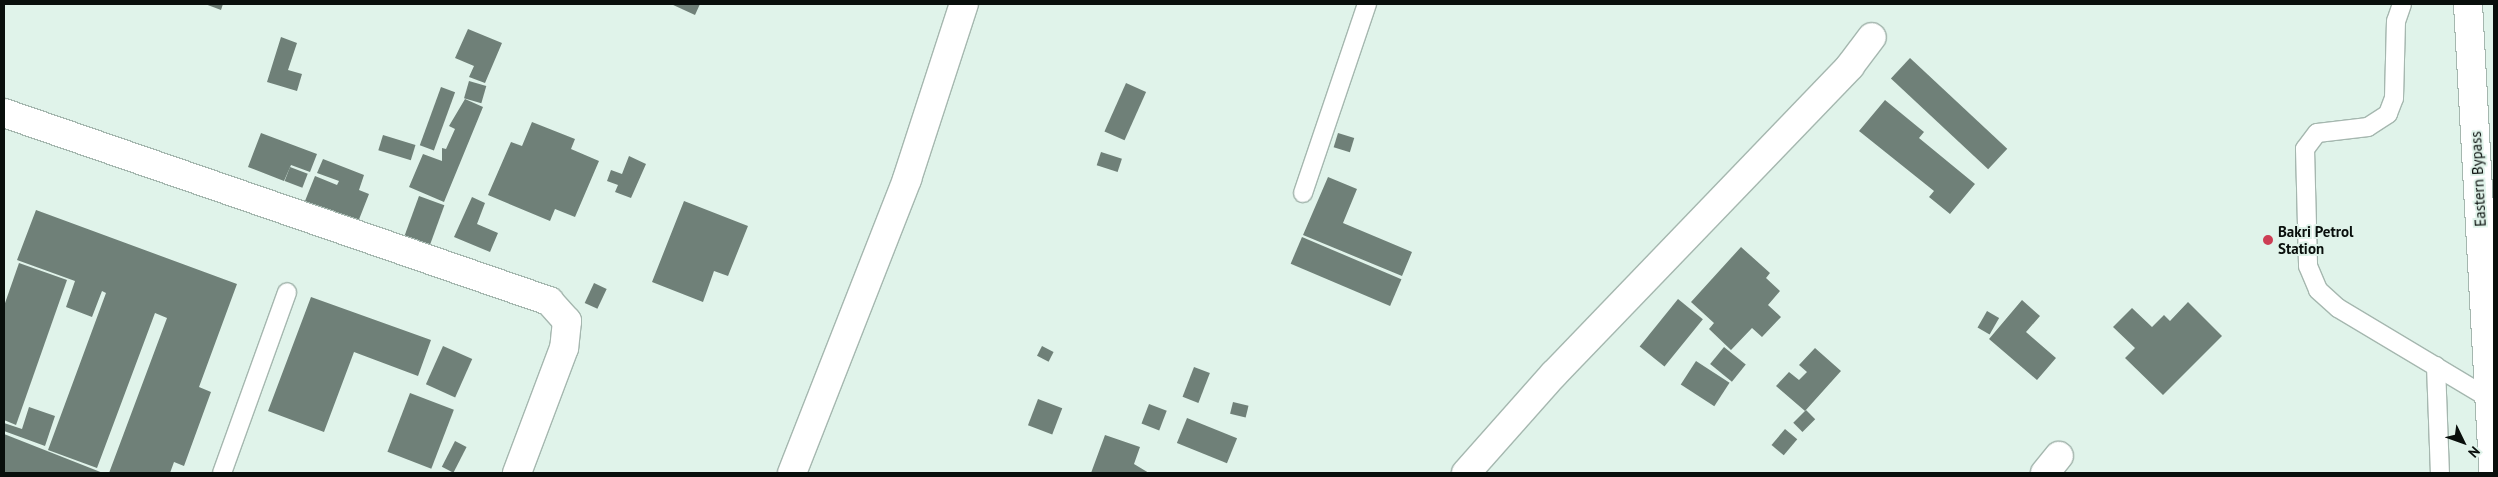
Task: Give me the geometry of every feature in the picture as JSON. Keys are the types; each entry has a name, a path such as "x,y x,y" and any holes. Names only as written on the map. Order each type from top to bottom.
{"street":[{"path":"792,473 907,179 964,4"},
{"name":"Eastern Bypass","path":"2468,4 2493,473"},
{"path":"1466,473 1554,374 1850,66 1872,37"},
{"path":"4,114 549,301 567,321 564,348 517,473"}],"lane":[{"path":"1302,193 1367,4"},
{"path":"2402,4 2396,21 2394,98 2388,114 2368,127 2318,133 2305,149 2308,266 2318,290 2338,308 2488,397"},
{"path":"222,473 287,292"},
{"path":"2436,366 2440,473"}],"building":[{"path":"205,4 223,4 221,10"},
{"path":"671,4 700,4 695,15"},
{"path":"468,29 502,43 485,83 469,77 474,66 455,58"},
{"path":"281,37 297,43 288,70 302,74 297,91 267,82"},
{"path":"1910,58 2007,149 1988,169 1891,78"},
{"path":"469,81 486,86 481,103 464,98"},
{"path":"1126,83 1146,92 1125,140 1104,131"},
{"path":"441,87 455,92 434,150 420,145"},
{"path":"465,99 483,107 444,202 409,187 423,154 442,161 442,148 446,149 455,129 449,126"},
{"path":"1885,100 1924,132 1919,138 1975,184 1950,214 1929,197 1934,191 1859,131"},
{"path":"532,122 575,139 571,149 599,161 575,217 555,209 550,221 488,195 511,142 522,146"},
{"path":"261,133 317,154 310,172 291,165 284,181 248,167"},
{"path":"1338,133 1354,138 1350,152 1334,147"},
{"path":"383,135 416,145 411,160 378,150"},
{"path":"1101,152 1122,159 1118,172 1097,165"},
{"path":"629,156 646,164 631,198 615,192 618,185 607,181 611,170 622,174"},
{"path":"323,159 364,175 359,190 369,194 358,222 305,201 315,176 337,185 339,181 317,173"},
{"path":"290,167 308,174 302,188 285,181"},
{"path":"1328,177 1357,189 1343,223 1412,252 1402,276 1303,235"},
{"path":"419,196 444,205 430,246 404,236"},
{"path":"472,197 485,203 477,224 498,233 490,252 454,237"},
{"path":"684,201 748,226 728,276 714,271 703,302 652,282"},
{"path":"36,210 237,284 199,387 211,392 184,466 174,462 170,473 109,473 167,318 155,313 97,468 48,450 106,293 102,291 92,317 66,307 75,281 17,260"},
{"path":"1302,237 1401,279 1390,306 1291,264"},
{"path":"1741,247 1770,273 1766,278 1780,291 1768,305 1781,317 1762,337 1752,328 1731,350 1709,329 1714,323 1691,302"},
{"path":"19,263 67,280 16,425 4,420 4,306"},
{"path":"594,283 607,289 597,309 585,303"},
{"path":"311,297 431,340 418,376 354,352 324,432 268,411"},
{"path":"1678,299 1703,319 1664,367 1640,346"},
{"path":"2022,300 2040,316 2026,332 2056,358 2037,380 1989,339"},
{"path":"2188,302 2222,336 2163,395 2125,358 2135,348 2113,327 2132,308 2152,327 2164,315 2170,321"},
{"path":"1987,311 1999,318 1990,334 1978,327"},
{"path":"443,346 472,359 455,397 426,384"},
{"path":"1042,346 1054,352 1049,362 1037,356"},
{"path":"1724,347 1746,365 1732,382 1710,364"},
{"path":"1815,348 1841,371 1805,411 1776,386 1789,372 1799,380 1807,372 1799,365"},
{"path":"1696,361 1730,383 1714,406 1681,384"},
{"path":"1194,367 1210,373 1198,403 1183,397"},
{"path":"410,393 454,410 431,469 387,452"},
{"path":"1038,399 1062,408 1052,434 1028,425"},
{"path":"1233,402 1249,406 1246,418 1230,414"},
{"path":"1149,404 1167,411 1159,430 1141,424"},
{"path":"29,407 55,416 45,446 4,431 4,423 22,429"},
{"path":"1806,410 1815,419 1802,432 1793,423"},
{"path":"1187,418 1237,438 1227,463 1177,443"},
{"path":"1785,429 1797,439 1784,455 1772,445"},
{"path":"4,434 103,473 4,473"},
{"path":"1105,435 1140,447 1134,464 1149,473 1091,473"},
{"path":"455,441 467,447 453,473 442,467"}],"place":[{"name":"Bakri Petrol Station","path":"2268,240"}]}
